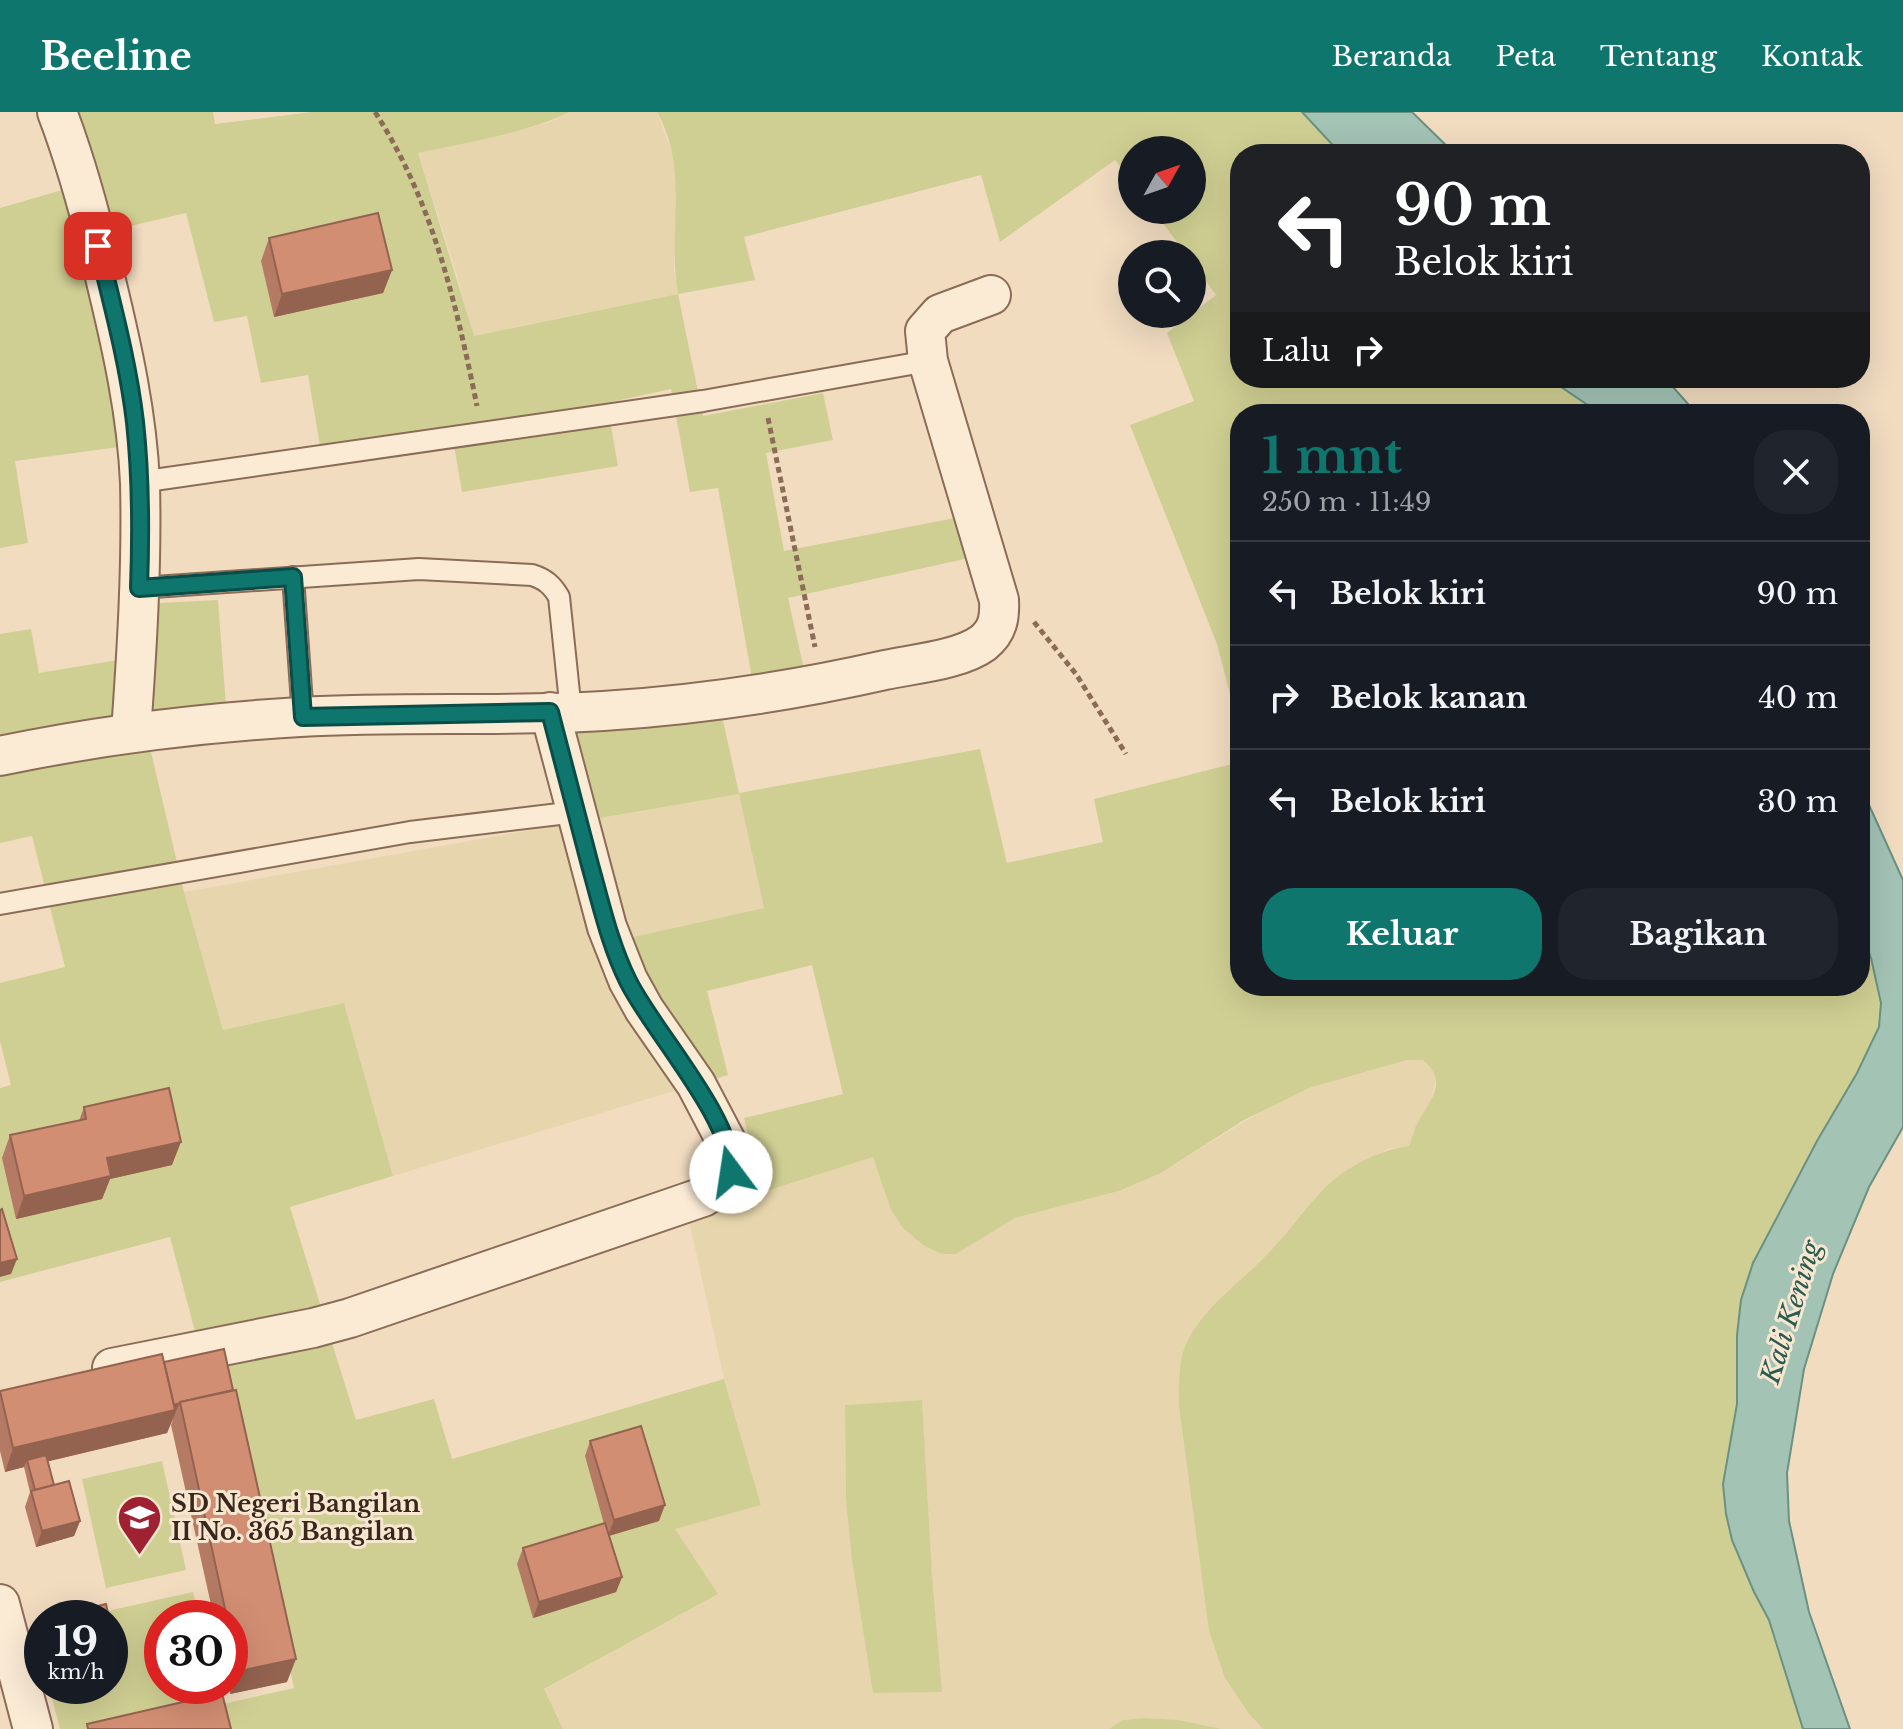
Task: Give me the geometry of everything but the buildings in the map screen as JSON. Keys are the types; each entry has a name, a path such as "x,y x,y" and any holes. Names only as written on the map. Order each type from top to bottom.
{"street":[{"path":"57,112 86,198 122,345 135,421 140,482 139,588 131,732"},
{"path":"0,756 131,732 303,717 560,712 670,705 823,684 973,649 994,631 1000,618 999,600 928,361 925,331 931,321 952,308 991,295"},
{"path":"75,1376 350,1318 703,1197 726,1183 732,1159 728,1145 696,1084 644,1009 628,980 607,927 576,812 560,712"},
{"path":"0,1604 33,1729"}],"lane":[{"path":"140,482 482,435 928,361"},
{"path":"139,588 450,568 518,572 543,578 553,586 562,613 560,712"},
{"path":"293,577 303,717"},
{"path":"0,904 410,832 576,812"}],"path":[{"path":"375,112 395,142 419,191 443,260 461,327 482,435"},
{"path":"762,390 823,684"},
{"path":"999,600 1031,620 1059,650 1126,754"}],"shaded area":[{"path":"71,112 213,112 215,124 312,112 570,112 515,132 418,153 474,336 678,294 703,416 823,393 833,440 766,453 784,551 960,517 969,558 788,598 804,669 752,678 718,488 690,492 671,389 607,403 618,466 462,492 451,428 320,446 308,375 261,383 247,316 214,322 186,213 79,238 112,393 119,447 15,461 28,543 0,548 0,208 93,181"},
{"path":"570,112 657,112 673,155 677,184 674,270 678,294 473,336 418,153 517,131 550,122"},
{"path":"657,112 1302,112 1332,144 1230,144 1230,388 1563,388 1586,404 1230,404 1230,694 1217,644 1130,425 1194,401 1167,333 1173,328 1206,328 1206,303 1216,295 1206,281 1206,240 1176,240 1164,224 1206,224 1206,136 1118,136 1118,164 1115,160 1000,242 981,175 744,237 755,280 678,294 673,156"},
{"path":"218,600 228,732 148,739 184,892 223,1030 344,1003 393,1176 290,1207 356,1420 434,1399 452,1459 724,1379 761,1505 675,1529 718,1594 544,1689 563,1729 60,1729 54,1704 128,1704 128,1606 144,1603 144,1704 248,1704 248,1698 294,1688 221,1358 203,1362 170,1237 0,1282 0,1088 11,1085 0,1041 0,983 65,967 32,836 0,843 0,634 31,629 39,673 154,654 159,603"},
{"path":"720,707 739,793 980,749 1007,863 1103,842 1094,799 1230,765 1230,996 1870,996 1870,955 1881,1003 1879,1027 1753,1263 1741,1300 1737,1335 1737,1404 1723,1484 1754,1592 1769,1620 1803,1729 1263,1729 1225,1678 1209,1631 1179,1407 1182,1356 1196,1326 1206,1314 1264,1258 1332,1182 1365,1160 1409,1146 1435,1091 1435,1076 1431,1068 1423,1060 1407,1060 1309,1088 1244,1120 1161,1173 1119,1191 1015,1218 956,1254 942,1254 923,1245 903,1228 891,1210 873,1157 763,1192 744,1118 843,1094 812,965 707,991 728,1075 677,1090 624,1011 593,946 764,908 739,794 594,819 570,725"},
{"path":"739,793 764,908 624,1011 677,1090 393,1176 344,1003 223,1030 184,892"},
{"path":"1407,1060 1424,1060 1432,1067 1436,1078 1430,1105 1419,1121 1409,1146 1388,1149 1341,1174 1315,1199 1186,1344 1179,1369 1179,1407 1209,1631 1249,1714 1263,1729 1222,1729 1179,1720 1145,1718 1122,1720 1109,1729 563,1729 543,1690 718,1594 674,1529 761,1505 724,1379 688,1216 873,1156 891,1210 990,1231 1015,1218 1119,1191 1161,1173 1276,1102 1309,1088","holes":["922,1400 932,1576 846,1500 845,1405"]},
{"path":"922,1400 942,1692 873,1693 846,1500 845,1405"},
{"path":"162,1461 186,1570 106,1588 82,1479"},
{"path":"193,1592 195,1600 157,1600"},
{"path":"1122,1720 1179,1720 1222,1729 1109,1729"}],"water":[{"path":"1302,112 1412,112 1445,144 1332,144"},
{"path":"1563,388 1674,388 1688,404 1586,404"},
{"name":"Kali Kening","path":"1870,807 1903,880 1903,1127 1869,1187 1833,1274 1804,1369 1787,1473 1789,1521 1809,1612 1850,1729 1803,1729 1769,1620 1732,1540 1723,1484 1737,1404 1737,1335 1741,1300 1753,1263 1879,1027 1881,1003 1871,958"}],"place":[{"name":"SD Negeri Bangilan II No. 365 Bangilan","path":"140,1556"}],"route":[{"path":"98,246 122,345 135,421 140,482 139,588 293,577 303,717 550,712 607,927 628,980 644,1009 696,1084 728,1145 732,1159 731,1172"}]}
